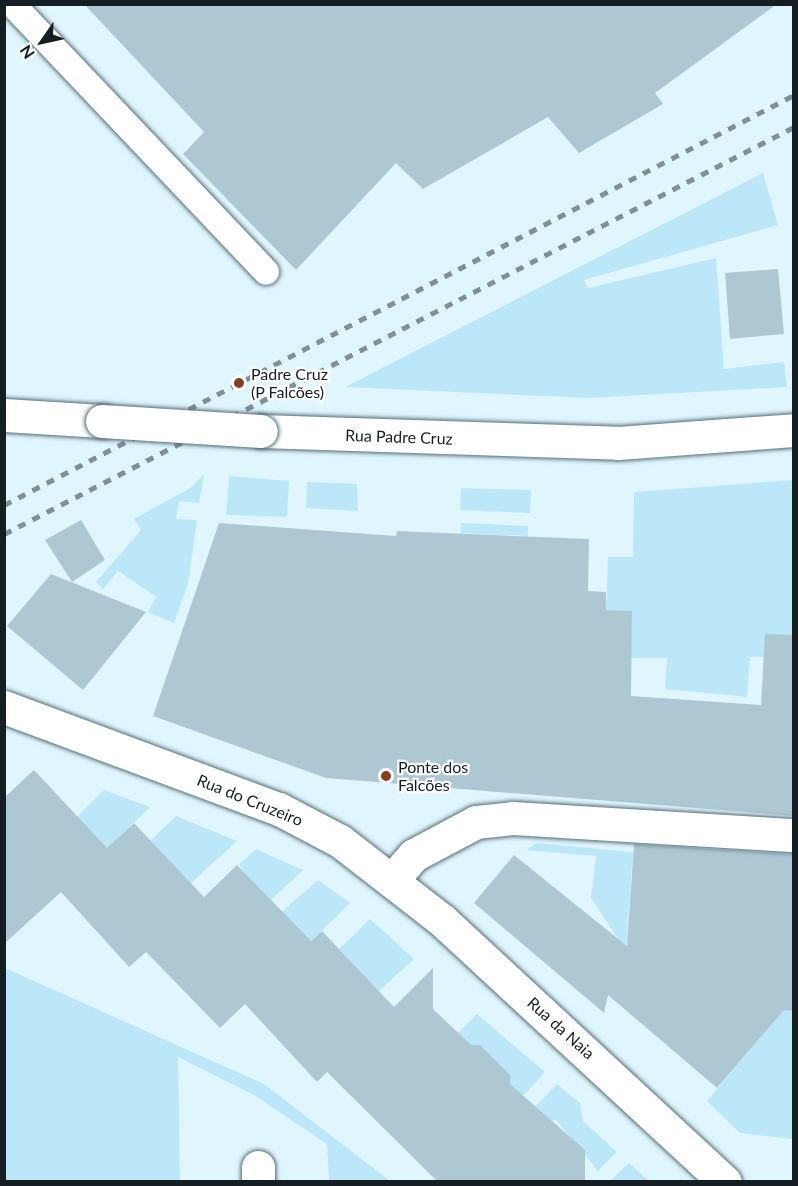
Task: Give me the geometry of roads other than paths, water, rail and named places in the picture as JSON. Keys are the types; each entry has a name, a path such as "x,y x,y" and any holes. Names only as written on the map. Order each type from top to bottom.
{"street":[{"name":"Rua Padre Cruz","path":"4,416 261,431 618,443 794,430"},
{"name":"Rua do Cruzeiro","path":"4,707 279,809 340,841 392,880"},
{"path":"392,880 414,855 476,822 513,818 794,835"},
{"name":"Rua da Naia","path":"392,880 724,1182"}],"lane":[{"path":"12,4 266,272"}],"railway":[{"path":"4,505 794,95"},
{"path":"4,534 794,127"}],"place":[{"name":"Padre Cruz (P Falcões)","path":"239,383"},
{"name":"Ponte dos Falcões","path":"386,776"}]}
